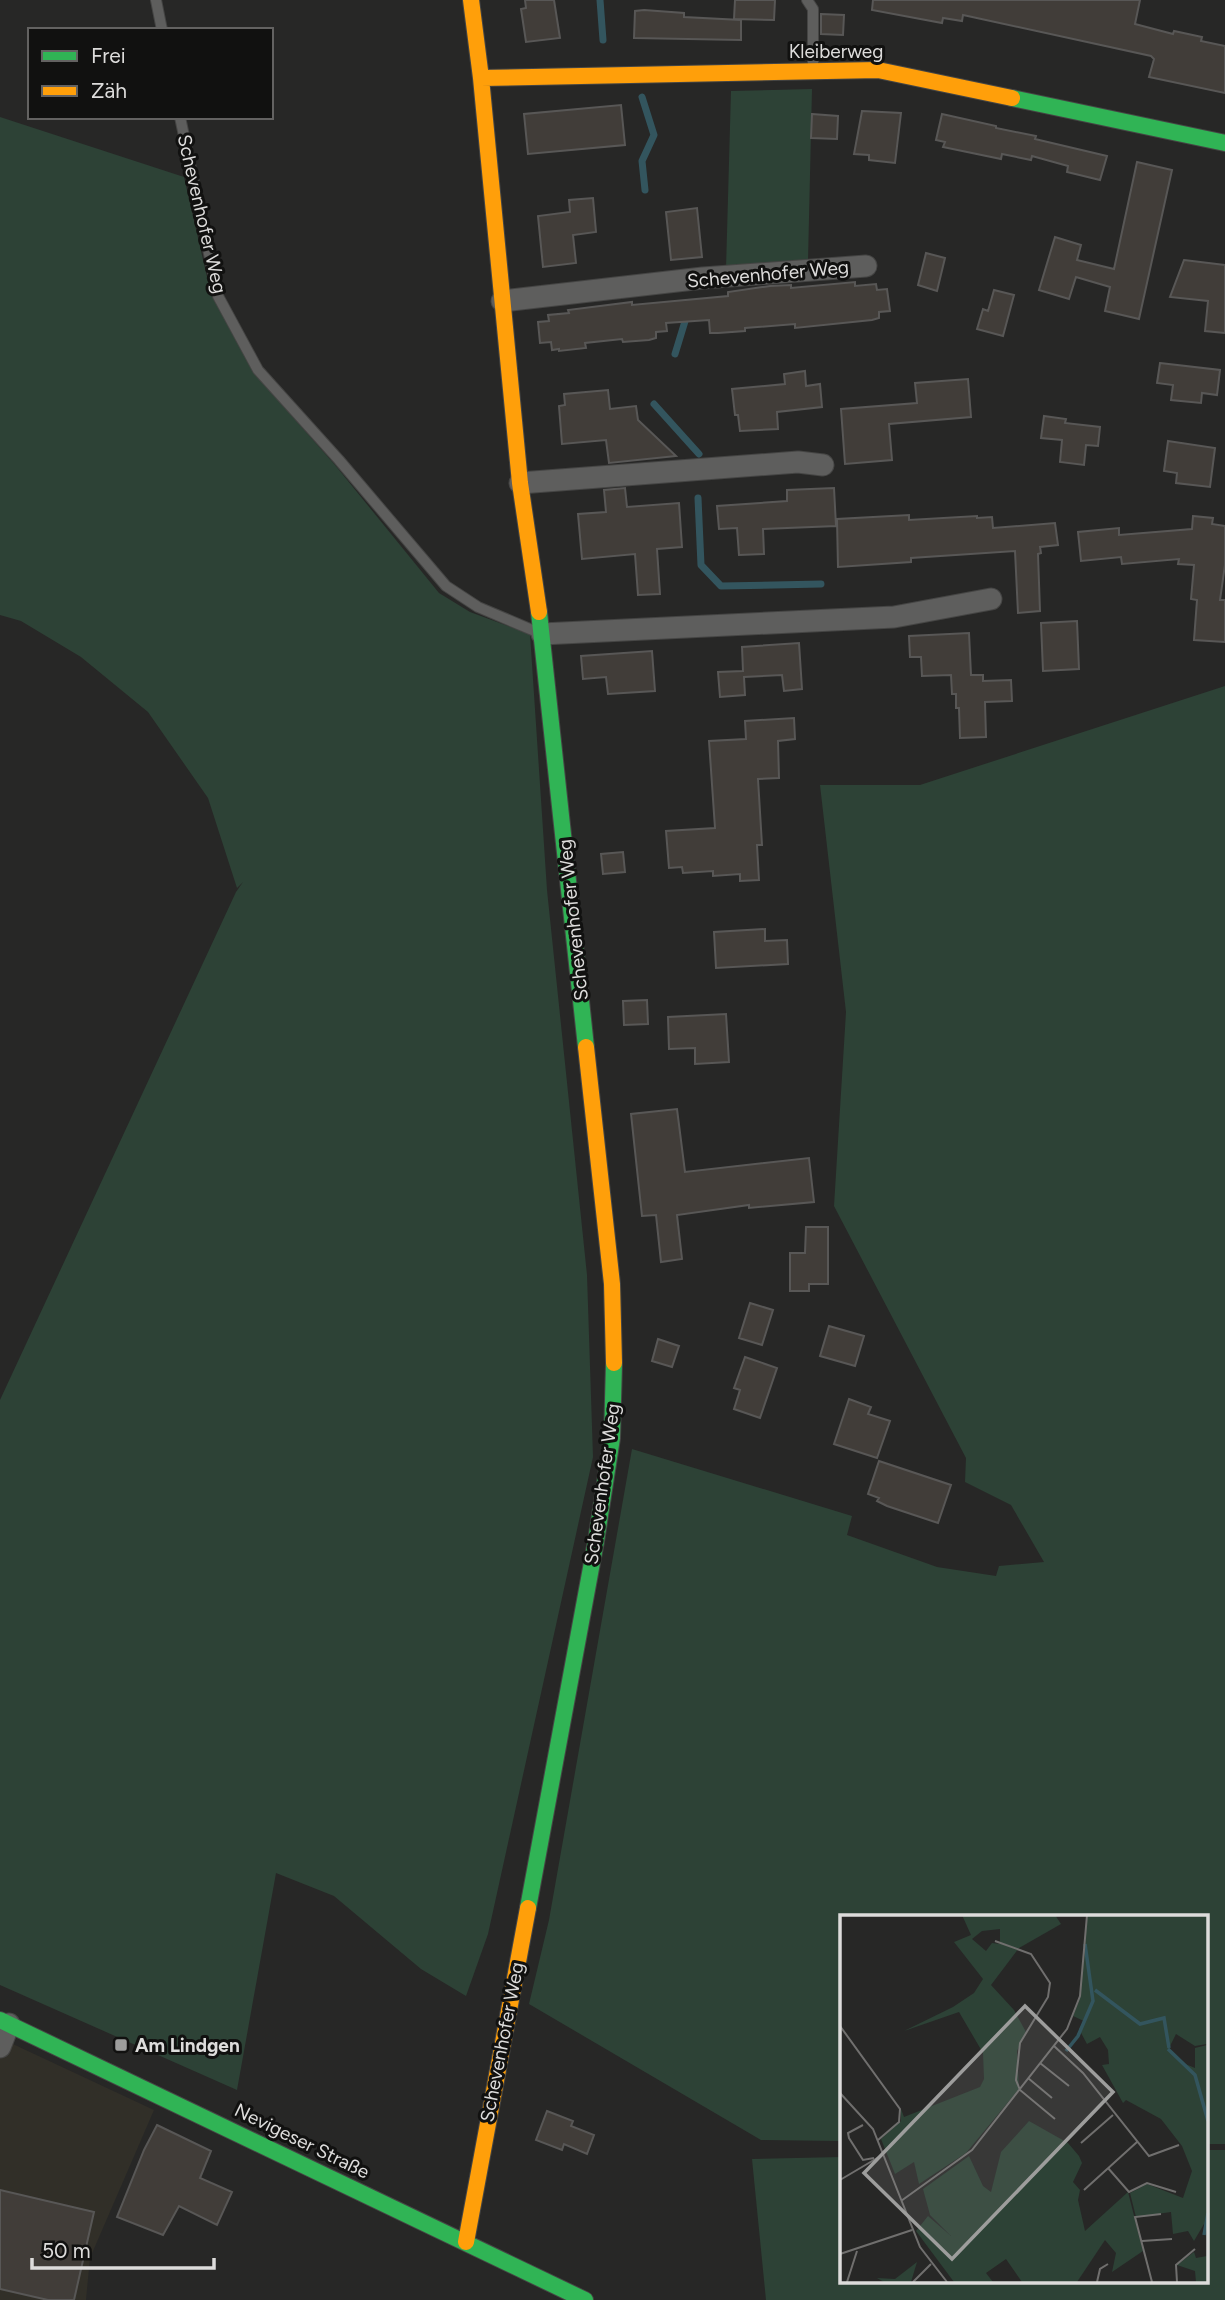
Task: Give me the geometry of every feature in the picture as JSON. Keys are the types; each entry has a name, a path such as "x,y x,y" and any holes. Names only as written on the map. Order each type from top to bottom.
{"street":[{"name":"Schevenhofer Weg","path":"466,2242 596,1541 612,1438 615,1388 612,1284 542,634 520,483 471,0"},
{"name":"Kleiberweg","path":"481,78 878,70 1225,143"},
{"name":"Schevenhofer Weg","path":"502,301 703,278 866,266"},
{"path":"520,483 798,462 823,465"},
{"name":"Schevenhofer Weg","path":"542,634 894,617 991,599"},
{"path":"0,2047 4,2022"},
{"name":"Nevigeser Straße","path":"4,2022 585,2300"}],"lane":[{"path":"156,0 162,28"},
{"path":"807,0 813,9 813,71"},
{"name":"Schevenhofer Weg","path":"180,119 218,296 258,370 446,586 478,607 542,634"}],"shaded area":[{"path":"0,2038 154,2110 90,2258 86,2300 0,2300"}],"green space":[{"path":"812,89 808,261 726,269 731,91"},
{"path":"0,117 184,177 210,290 254,373 335,465 439,593 470,612 530,634 547,890 587,1275 593,1457 488,1934 466,1996 421,1969 334,1896 276,1873 237,2090 0,1985 0,1400 243,882 237,888 208,798 148,712 81,657 21,621 0,615"},
{"path":"1225,686 1225,2144 1208,2144 1208,1915 840,1915 840,2141 761,2140 529,2004 549,1920 632,1449 852,1516 847,1535 937,1567 996,1576 999,1566 1044,1562 1011,1505 965,1482 966,1458 834,1206 846,1012 820,785 920,785"},
{"path":"1208,2150 1225,2150 1225,2300 766,2300 752,2159 840,2157 840,2282 1208,2282"}],"building":[{"path":"525,0 554,0 560,38 526,42 521,9 526,8"},
{"path":"735,0 775,0 774,20 734,19"},
{"path":"873,0 1140,0 1135,24 1173,34 1174,31 1202,37 1201,41 1225,46 1225,93 1149,77 1154,59 1151,56 963,15 962,21 943,18 942,23 872,10"},
{"path":"635,11 684,13 684,17 741,20 741,40 634,38"},
{"path":"821,14 844,15 843,35 821,34"},
{"path":"621,105 625,145 528,154 524,114"},
{"path":"862,111 901,113 895,163 869,160 869,155 854,154"},
{"path":"812,114 838,116 837,139 811,138"},
{"path":"942,114 1107,156 1100,180 1067,172 1068,166 1032,156 1031,160 1002,154 1001,159 943,147 945,142 936,140"},
{"path":"1137,162 1172,170 1139,319 1105,311 1110,287 1076,277 1069,299 1039,290 1055,237 1081,245 1077,260 1114,269"},
{"path":"593,198 596,232 573,235 576,263 543,267 538,216 570,212 569,200"},
{"path":"697,208 702,257 671,260 666,212"},
{"path":"926,253 945,258 937,291 918,285"},
{"path":"1184,260 1225,265 1225,333 1205,331 1208,301 1170,297"},
{"path":"855,282 855,286 876,284 877,290 887,289 890,311 879,312 879,318 872,320 795,328 795,324 745,328 745,331 718,333 710,333 709,320 666,323 667,331 656,332 656,338 649,340 623,342 622,339 585,343 586,348 559,351 552,350 551,342 540,343 538,322 549,321 548,315 569,313 568,310 632,302 632,305 728,296 728,292 770,286 791,285 791,288"},
{"path":"994,290 1014,295 1003,336 977,329 983,309 988,311"},
{"path":"1160,363 1220,370 1217,395 1202,393 1201,403 1171,400 1173,385 1157,383"},
{"path":"805,371 806,386 820,384 822,407 777,412 778,429 740,431 732,389 785,384 784,374"},
{"path":"968,379 971,417 889,424 892,460 845,464 841,409 917,403 915,383"},
{"path":"608,390 610,409 636,406 638,420 676,456 609,463 606,440 562,444 559,406 565,405 564,394"},
{"path":"1044,416 1066,419 1065,423 1100,427 1098,446 1086,445 1084,465 1060,462 1062,440 1041,438"},
{"path":"1168,441 1215,448 1210,487 1176,483 1177,473 1164,471"},
{"path":"625,488 627,507 679,503 682,547 657,549 660,594 638,595 635,554 582,559 578,514 606,512 604,490"},
{"path":"834,488 836,526 763,529 764,554 739,555 737,528 719,529 717,506 787,501 787,490"},
{"path":"909,515 909,520 992,517 993,528 1055,523 1058,545 1040,547 1041,553 1038,554 1040,611 1018,613 1015,551 911,558 911,562 838,567 837,519"},
{"path":"1193,516 1213,518 1212,524 1225,526 1225,565 1220,600 1225,600 1225,642 1194,640 1197,600 1191,599 1194,565 1178,564 1179,559 1122,564 1121,557 1081,561 1078,532 1119,528 1119,535 1192,529"},
{"path":"1077,621 1079,669 1043,671 1041,623"},
{"path":"969,633 971,675 983,675 983,681 1011,680 1012,701 985,702 986,737 960,738 959,708 956,708 956,694 952,694 951,675 922,676 921,657 910,657 909,636"},
{"path":"799,643 802,689 784,691 782,675 744,677 745,695 720,697 718,672 743,671 742,647"},
{"path":"652,651 655,691 608,694 606,677 583,679 581,656"},
{"path":"794,718 795,739 778,741 779,778 758,779 762,845 757,845 759,880 740,881 740,874 713,876 713,871 683,873 682,867 669,868 666,831 715,828 709,741 746,739 745,721"},
{"path":"623,852 625,872 603,874 601,854"},
{"path":"765,929 765,941 787,940 788,964 716,968 714,932"},
{"path":"647,1000 648,1024 624,1025 623,1001"},
{"path":"726,1014 729,1062 695,1064 695,1048 669,1049 668,1017"},
{"path":"677,1109 685,1172 809,1158 814,1202 749,1208 749,1205 677,1215 682,1259 661,1262 656,1215 642,1216 631,1114"},
{"path":"806,1227 828,1227 828,1284 809,1284 809,1291 790,1291 790,1253 805,1253"},
{"path":"750,1303 773,1310 762,1345 739,1338"},
{"path":"829,1326 864,1336 855,1366 820,1356"},
{"path":"658,1339 679,1346 672,1367 652,1361"},
{"path":"745,1357 777,1368 760,1418 734,1409 740,1390 734,1388"},
{"path":"849,1399 871,1407 868,1414 890,1421 877,1458 834,1444"},
{"path":"879,1461 951,1485 938,1523 887,1506 877,1501 879,1498 868,1494"},
{"path":"547,2111 573,2121 571,2126 594,2135 587,2154 564,2144 562,2150 536,2140"},
{"path":"157,2125 211,2151 200,2178 232,2192 217,2225 179,2206 163,2235 117,2217"},
{"path":"0,2190 94,2212 74,2300 48,2300 0,2289"}],"waterway":[{"path":"600,0 603,40"},
{"path":"642,97 654,135 642,161 645,190"},
{"path":"675,354 686,318 682,316"},
{"path":"654,404 699,454"},
{"path":"698,498 701,565 721,586 821,584"}],"traffic: fast":[{"path":"1012,98 1225,143"},
{"path":"539,612 586,1047"},
{"path":"528,1908 596,1541 612,1438 614,1363"},
{"path":"0,2020 585,2300"}],"traffic: slow":[{"path":"471,0 520,483 539,612"},
{"path":"481,78 878,70 1012,98"},
{"path":"586,1047 612,1284 614,1363"},
{"path":"466,2242 528,1908"}],"place":[{"name":"Am Lindgen","path":"121,2045"}]}
